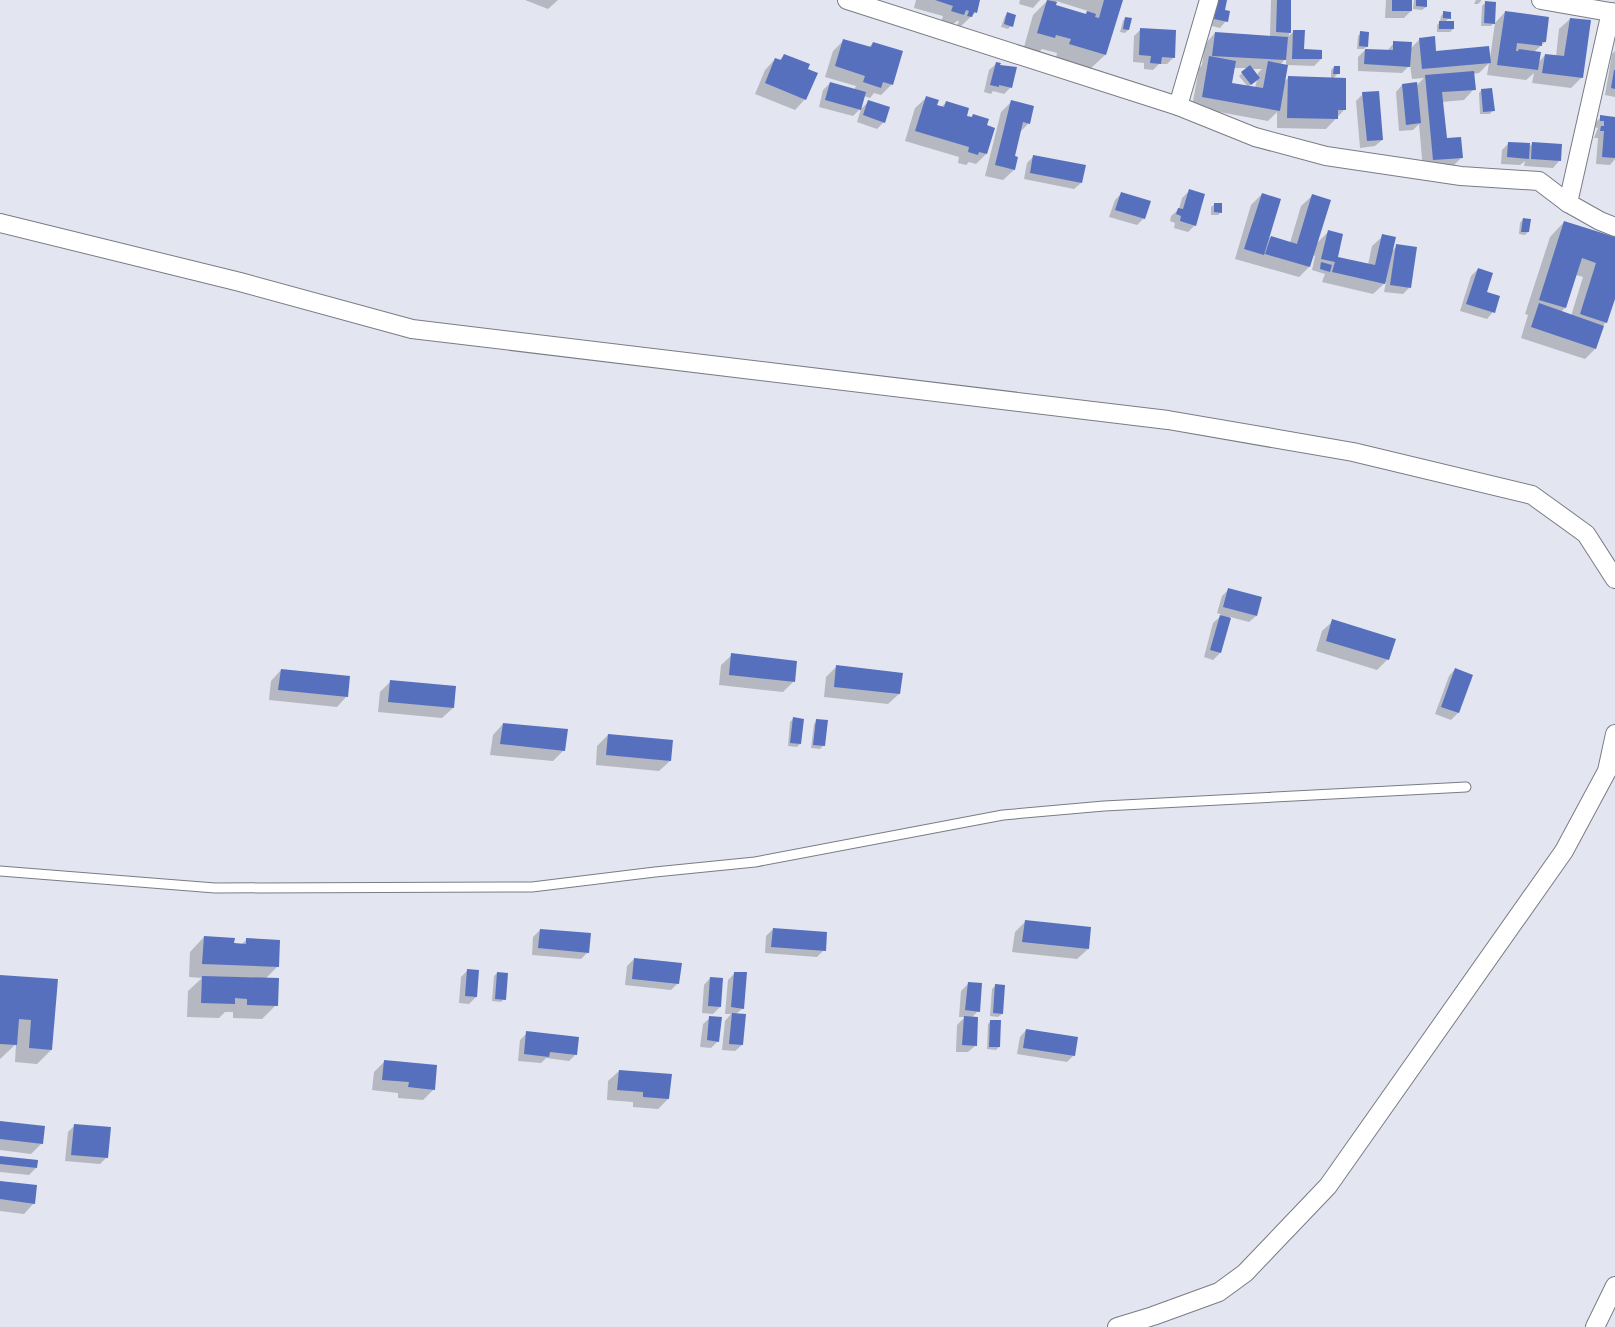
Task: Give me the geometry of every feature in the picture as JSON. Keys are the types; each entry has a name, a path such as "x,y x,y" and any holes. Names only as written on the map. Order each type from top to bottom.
{"street":[{"path":"847,0 1178,106 1255,137 1326,156 1461,176 1539,181 1568,203 1615,227"},
{"path":"1178,106 1209,0"},
{"path":"1541,0 1613,13 1568,203"},
{"path":"0,223 240,282 412,329 1168,420 1353,452 1532,495 1586,534 1615,579"},
{"path":"1117,1327 1219,1292 1245,1273 1328,1186 1564,851 1607,771 1615,734"},
{"path":"1595,1327 1615,1286"}],"lane":[{"path":"0,871 215,888 532,887 755,862 1003,815 1104,806 1466,787"}],"building":[{"path":"935,0 980,0 977,13 974,12 972,17 967,16 969,11 966,10 964,15 951,11 953,6"},
{"path":"1047,0 1057,2 1056,5 1086,14 1087,11 1096,14 1095,17 1099,18 1104,0 1123,0 1106,55 1069,44 1071,39 1056,35 1055,38 1037,33"},
{"path":"1218,0 1227,0 1225,10 1230,11 1228,22 1214,19"},
{"path":"1277,0 1291,0 1291,33 1276,32"},
{"path":"1392,0 1412,0 1412,11 1392,11"},
{"path":"1416,0 1427,0 1427,7 1416,6"},
{"path":"1485,1 1496,2 1495,24 1484,23"},
{"path":"1443,11 1451,12 1451,19 1443,18"},
{"path":"1505,11 1549,17 1546,42 1542,42 1542,46 1517,43 1516,51 1519,49 1541,52 1538,70 1497,65"},
{"path":"1007,12 1016,15 1013,27 1004,24"},
{"path":"1125,17 1132,18 1129,30 1123,29"},
{"path":"1570,18 1591,20 1583,78 1542,73 1545,54 1564,56"},
{"path":"1439,21 1454,21 1454,29 1439,29"},
{"path":"1140,28 1176,30 1175,58 1162,57 1161,64 1150,63 1151,56 1139,55"},
{"path":"1293,30 1305,30 1304,49 1322,50 1322,59 1292,59"},
{"path":"1360,31 1369,32 1368,47 1359,46"},
{"path":"1215,32 1288,37 1286,60 1212,56"},
{"path":"1435,36 1436,51 1489,46 1491,63 1422,69 1419,38"},
{"path":"843,39 871,47 873,42 903,51 893,85 883,82 881,88 863,82 865,76 835,66"},
{"path":"1393,41 1412,42 1410,67 1364,64 1365,49 1393,50"},
{"path":"784,54 810,64 808,69 818,73 806,100 765,83 775,58 781,60"},
{"path":"1209,56 1236,61 1232,83 1263,88 1268,61 1288,65 1280,111 1202,97"},
{"path":"996,62 1001,63 1000,65 1017,67 1012,88 990,85"},
{"path":"1250,65 1260,78 1251,85 1241,72"},
{"path":"1334,66 1340,66 1340,74 1333,74"},
{"path":"1615,70 1615,89 1611,88"},
{"path":"1474,71 1476,90 1442,92 1447,138 1461,137 1463,158 1433,160 1425,75"},
{"path":"1288,76 1346,78 1346,110 1338,110 1338,119 1287,118"},
{"path":"830,82 866,92 861,110 825,100"},
{"path":"1417,82 1421,123 1406,125 1402,84"},
{"path":"1492,88 1495,111 1483,112 1481,89"},
{"path":"1379,91 1383,140 1367,141 1362,92"},
{"path":"926,96 939,100 937,105 944,107 946,101 969,108 967,116 972,117 973,114 989,119 987,125 995,128 987,154 979,152 978,155 968,152 969,147 915,131"},
{"path":"868,100 890,107 885,123 863,115"},
{"path":"1011,100 1034,106 1030,124 1023,122 1015,156 1018,157 1015,170 995,165"},
{"path":"1600,115 1615,117 1615,158 1602,157 1604,131 1600,131 1601,126 1604,126 1604,121 1600,121"},
{"path":"1508,142 1530,143 1529,159 1507,157"},
{"path":"1532,142 1562,144 1561,161 1531,159"},
{"path":"1033,155 1086,165 1082,183 1030,173"},
{"path":"1189,189 1205,194 1196,226 1180,221 1181,216 1176,214 1178,208 1183,209"},
{"path":"1121,192 1151,201 1145,219 1115,210"},
{"path":"1262,193 1281,199 1264,255 1244,249"},
{"path":"1312,194 1331,200 1310,267 1265,254 1271,236 1297,244"},
{"path":"1214,203 1222,203 1222,213 1214,212"},
{"path":"1523,218 1531,219 1529,232 1521,232"},
{"path":"1564,221 1615,237 1615,299 1607,323 1580,314 1596,263 1582,258 1566,308 1539,300"},
{"path":"1328,230 1343,234 1338,257 1375,265 1382,234 1396,237 1385,284 1332,272 1335,262 1321,259"},
{"path":"1396,244 1417,247 1411,288 1390,285"},
{"path":"1321,262 1332,265 1330,272 1320,269"},
{"path":"1478,268 1493,273 1487,292 1500,296 1495,313 1466,304"},
{"path":"1539,303 1604,326 1596,349 1531,327"},
{"path":"1228,588 1262,597 1257,616 1223,607"},
{"path":"1220,615 1231,618 1221,653 1210,650"},
{"path":"1332,619 1396,639 1389,660 1326,641"},
{"path":"731,653 797,661 795,682 729,675"},
{"path":"836,665 903,673 900,694 834,687"},
{"path":"1455,668 1473,675 1459,713 1441,707"},
{"path":"281,669 350,676 348,697 278,690"},
{"path":"390,680 456,686 454,708 388,702"},
{"path":"793,717 804,719 801,744 790,743"},
{"path":"816,719 828,720 825,746 813,745"},
{"path":"503,723 568,729 565,751 500,744"},
{"path":"608,734 673,740 671,761 606,755"},
{"path":"1025,920 1091,927 1089,949 1022,942"},
{"path":"773,928 827,932 826,951 771,947"},
{"path":"540,929 591,933 589,953 538,948"},
{"path":"204,936 235,938 234,943 246,944 246,938 280,940 279,967 202,964"},
{"path":"634,958 682,963 679,984 632,979"},
{"path":"467,969 479,970 477,997 465,996"},
{"path":"497,972 508,973 506,1000 495,999"},
{"path":"734,972 747,972 744,1009 731,1007"},
{"path":"0,975 58,979 52,1050 29,1048 31,1020 19,1019 17,1045 0,1044"},
{"path":"202,976 279,978 278,1006 247,1005 247,999 235,998 235,1004 201,1003"},
{"path":"710,977 723,978 721,1007 708,1006"},
{"path":"968,982 982,983 980,1012 965,1010"},
{"path":"995,984 1005,985 1003,1014 993,1013"},
{"path":"732,1013 746,1014 743,1045 729,1044"},
{"path":"709,1016 722,1017 719,1042 707,1040"},
{"path":"964,1016 978,1017 977,1046 962,1045"},
{"path":"990,1020 1001,1020 1000,1047 989,1047"},
{"path":"1026,1029 1078,1037 1075,1056 1023,1048"},
{"path":"526,1031 579,1037 577,1055 550,1052 549,1057 524,1054"},
{"path":"384,1060 437,1065 435,1090 408,1087 409,1082 382,1080"},
{"path":"619,1070 672,1074 669,1099 643,1097 643,1092 617,1090"},
{"path":"0,1121 45,1126 43,1144 0,1139"},
{"path":"74,1124 111,1127 108,1158 71,1155"},
{"path":"0,1156 38,1160 37,1168 0,1164"},
{"path":"0,1181 37,1185 35,1204 0,1199"}]}
